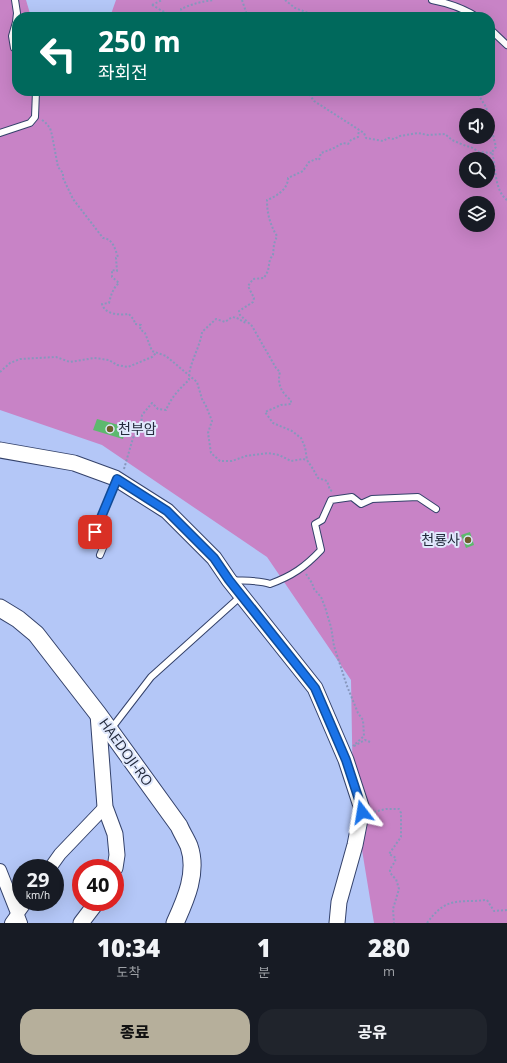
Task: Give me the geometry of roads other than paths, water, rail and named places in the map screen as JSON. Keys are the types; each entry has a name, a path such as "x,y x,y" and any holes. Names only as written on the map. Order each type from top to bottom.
{"main road":[{"name":"HAEDOJI-RO","path":"0,608 18,618 36,634 98,714 179,826 189,846 192,861 189,890 175,923"}],"street":[{"path":"0,450 74,463 120,481 167,511 214,558 229,580 315,688 346,760 362,809 355,845 339,902 337,923"},
{"path":"98,714 105,807 115,834 116,859"},
{"path":"56,859 105,807"},
{"path":"0,870 17,920"},
{"path":"17,920 22,911"},
{"path":"81,923 90,911"}],"lane":[{"path":"15,0 16,12"},
{"path":"432,0 448,4 468,12"},
{"path":"495,34 507,45"},
{"path":"0,133 30,123 35,116 35,96"},
{"path":"100,555 105,543 95,532 120,481"},
{"path":"229,580 255,582 264,581 270,584 287,577 310,562 321,550 315,524 322,520 331,500 352,497 361,504 372,499 418,498 436,509"},
{"path":"110,731 151,677 242,596"}],"place":[{"name":"천부암","path":"110,429"},
{"name":"천룡사","path":"468,540"}]}
